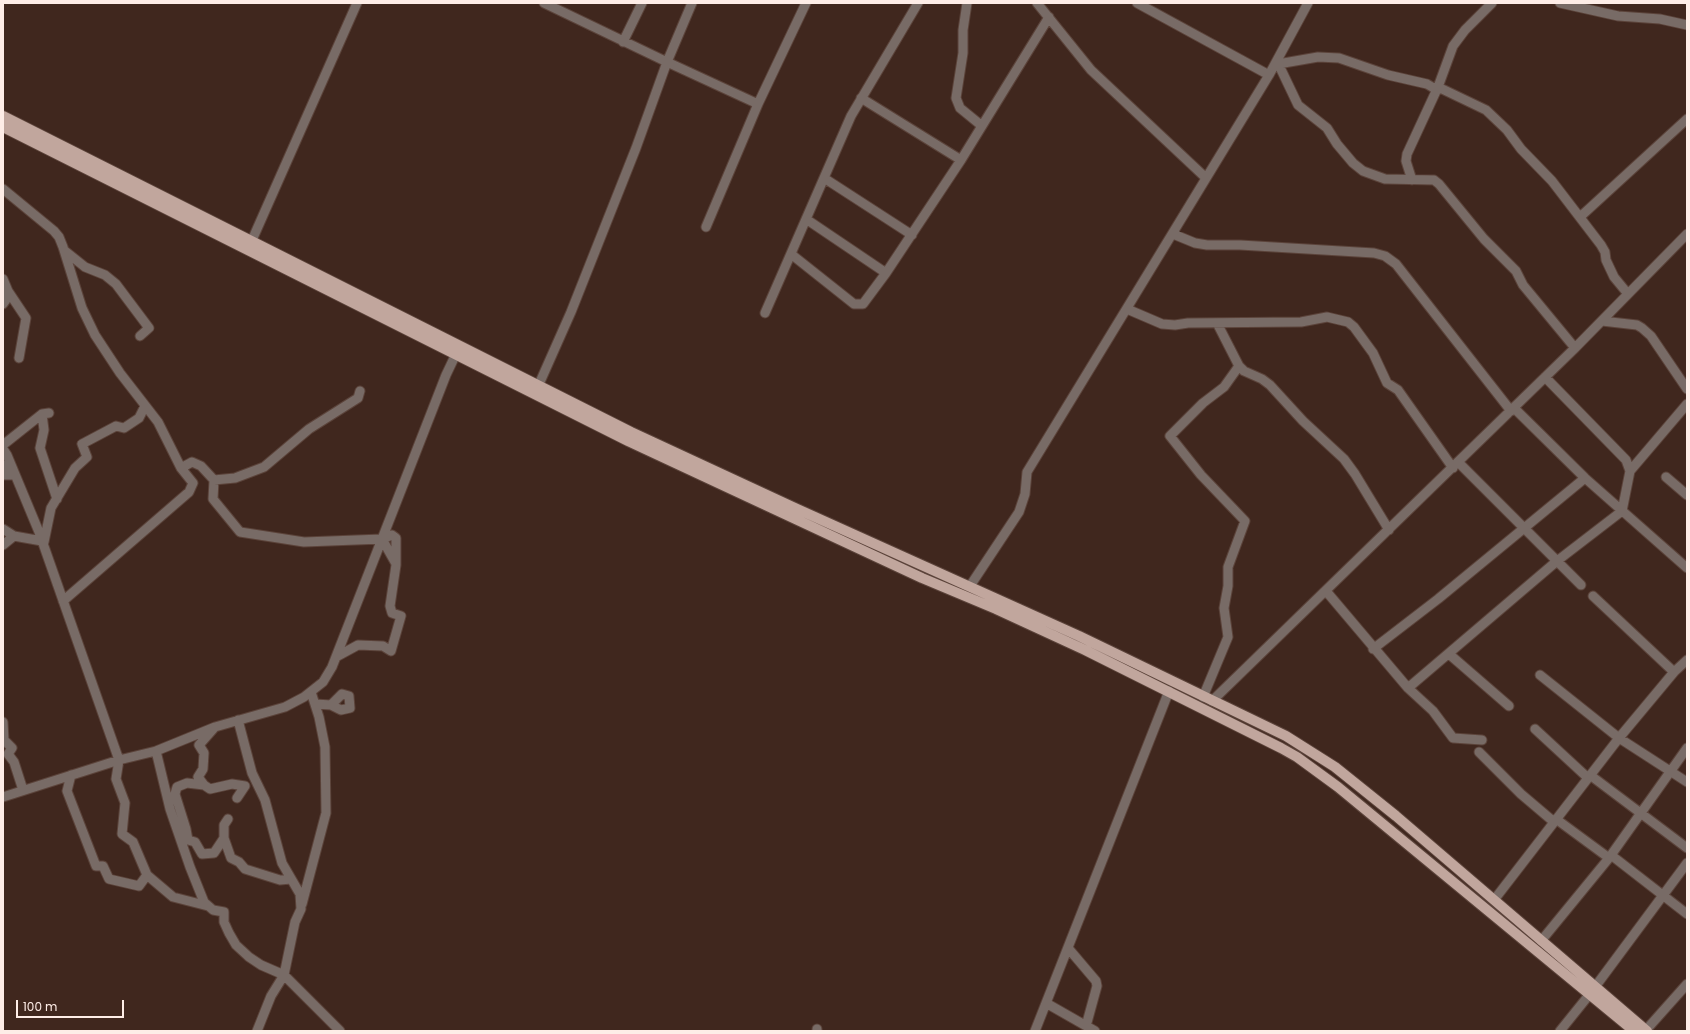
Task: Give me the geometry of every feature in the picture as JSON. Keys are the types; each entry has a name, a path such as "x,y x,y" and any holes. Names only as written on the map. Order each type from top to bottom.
{"main road":[{"path":"3,116 456,354 1079,636 1207,699 1263,724 1317,754 1396,816 1541,941 1634,1031"},
{"path":"3,128 249,246 537,390 628,441 922,578 1010,615 1169,691 1287,751 1338,787 1505,923 1592,991 1646,1030"}],"street":[{"path":"249,246 356,3"},
{"path":"544,3 623,42 758,104"},
{"path":"623,42 642,3"},
{"path":"537,390 571,312 667,62 692,3"},
{"path":"706,227 758,104 806,3"},
{"path":"765,313 861,98 918,3"},
{"path":"967,3 963,30 963,53 956,98 960,108 982,126"},
{"path":"1037,3 1090,70 1206,178"},
{"path":"1137,3 1269,75"},
{"path":"970,586 1019,512 1025,494 1027,472 1278,62 1308,3"},
{"path":"1412,180 1406,161 1407,154 1423,116 1438,88 1453,46 1465,30 1492,3"},
{"path":"1560,3 1618,16 1660,19 1687,25"},
{"path":"791,254 854,304 863,304 912,235 961,160 1048,17"},
{"path":"1278,62 1318,57 1339,58 1388,75 1438,88 1469,101 1494,117 1508,130 1521,149 1552,181 1580,217 1601,245 1614,277 1628,294"},
{"path":"1278,62 1298,105 1327,128 1337,144 1353,163 1363,171 1385,179 1434,180 1439,184 1484,239 1516,271 1523,285 1575,348"},
{"path":"861,98 961,160"},
{"path":"1580,217 1687,119"},
{"path":"824,178 912,235"},
{"path":"3,189 54,231 65,251 82,308 95,335 120,373 158,422 181,468 193,483 189,492 63,601"},
{"path":"806,219 886,273"},
{"path":"1173,234 1195,243 1206,245 1240,245 1374,253 1385,256 1396,264 1513,410 1585,478 1687,568"},
{"path":"1207,699 1326,591 1513,410 1687,234"},
{"path":"65,251 85,267 106,275 116,284 149,328 140,336"},
{"path":"3,279 8,291 26,318 20,358"},
{"path":"3,304 8,297 8,291"},
{"path":"1127,309 1162,324 1302,322 1327,317 1348,322 1354,327 1373,353 1387,383 1398,390 1456,465 1525,529 1581,586"},
{"path":"1602,321 1637,325 1642,328 1651,336 1687,389"},
{"path":"1217,323 1239,366 1244,371 1262,379 1270,385 1308,426 1344,459 1355,474 1389,530"},
{"path":"3,797 120,760 156,751 214,727 285,707 311,692 323,682 336,657 446,375 456,354"},
{"path":"1207,699 1228,637 1224,608 1228,586 1228,567 1245,522 1201,475 1170,436 1202,403 1224,387 1239,366"},
{"path":"1408,688 1556,561 1624,513 1630,471 1626,460 1545,377"},
{"path":"214,480 235,478 264,467 308,429 358,398 360,391"},
{"path":"1630,471 1687,404"},
{"path":"43,542 51,508 75,468 87,457 82,444 116,426 124,428 140,418 145,406"},
{"path":"3,445 45,414 44,430 40,448 57,499"},
{"path":"3,449 43,542 120,760 116,779 125,803 122,834 133,842 147,875 173,896 208,906"},
{"path":"181,468 192,462 201,466 214,480 213,499 240,532 304,542 382,539 392,535 396,538 396,565 390,606 392,613 401,616 391,651 383,646 358,645 336,657"},
{"path":"3,465 5,474 15,475"},
{"path":"1666,477 1687,495"},
{"path":"1373,649 1525,529 1585,478"},
{"path":"3,529 14,536 43,542"},
{"path":"3,545 14,536"},
{"path":"382,539 396,565"},
{"path":"1326,591 1373,649 1408,688 1433,711 1453,738 1482,740"},
{"path":"1593,596 1674,672"},
{"path":"1449,654 1509,706"},
{"path":"1494,900 1619,738 1674,672 1687,660"},
{"path":"1540,675 1619,738 1687,782"},
{"path":"1035,1031 1169,691"},
{"path":"257,1031 271,996 284,976 295,922 301,909 326,813 325,747 311,692"},
{"path":"315,704 331,705"},
{"path":"238,720 252,773 265,800 282,863 300,894 301,909"},
{"path":"3,722 4,740 12,748 8,754 14,762 24,790"},
{"path":"204,786 198,777 203,769 204,753 199,745 214,727"},
{"path":"1535,729 1589,776 1687,848"},
{"path":"1541,941 1610,857 1687,748"},
{"path":"156,751 170,810 201,897 213,910 224,912 224,922 236,945 261,966 284,976 340,1031"},
{"path":"1479,752 1521,794 1687,914"},
{"path":"71,775 66,790 96,866 103,866 110,879 139,886 147,875"},
{"path":"224,838 214,853 202,854 195,842 188,840 175,794 177,787 187,783 204,786 210,789 232,784 245,786 237,798"},
{"path":"228,819 224,825 224,838 231,858 239,862 245,869 280,880 291,879"},
{"path":"1560,1031 1592,991 1687,863"},
{"path":"1068,948 1096,981 1097,986 1086,1026"},
{"path":"1646,1030 1687,984"},
{"path":"1046,1003 1095,1031"}]}
